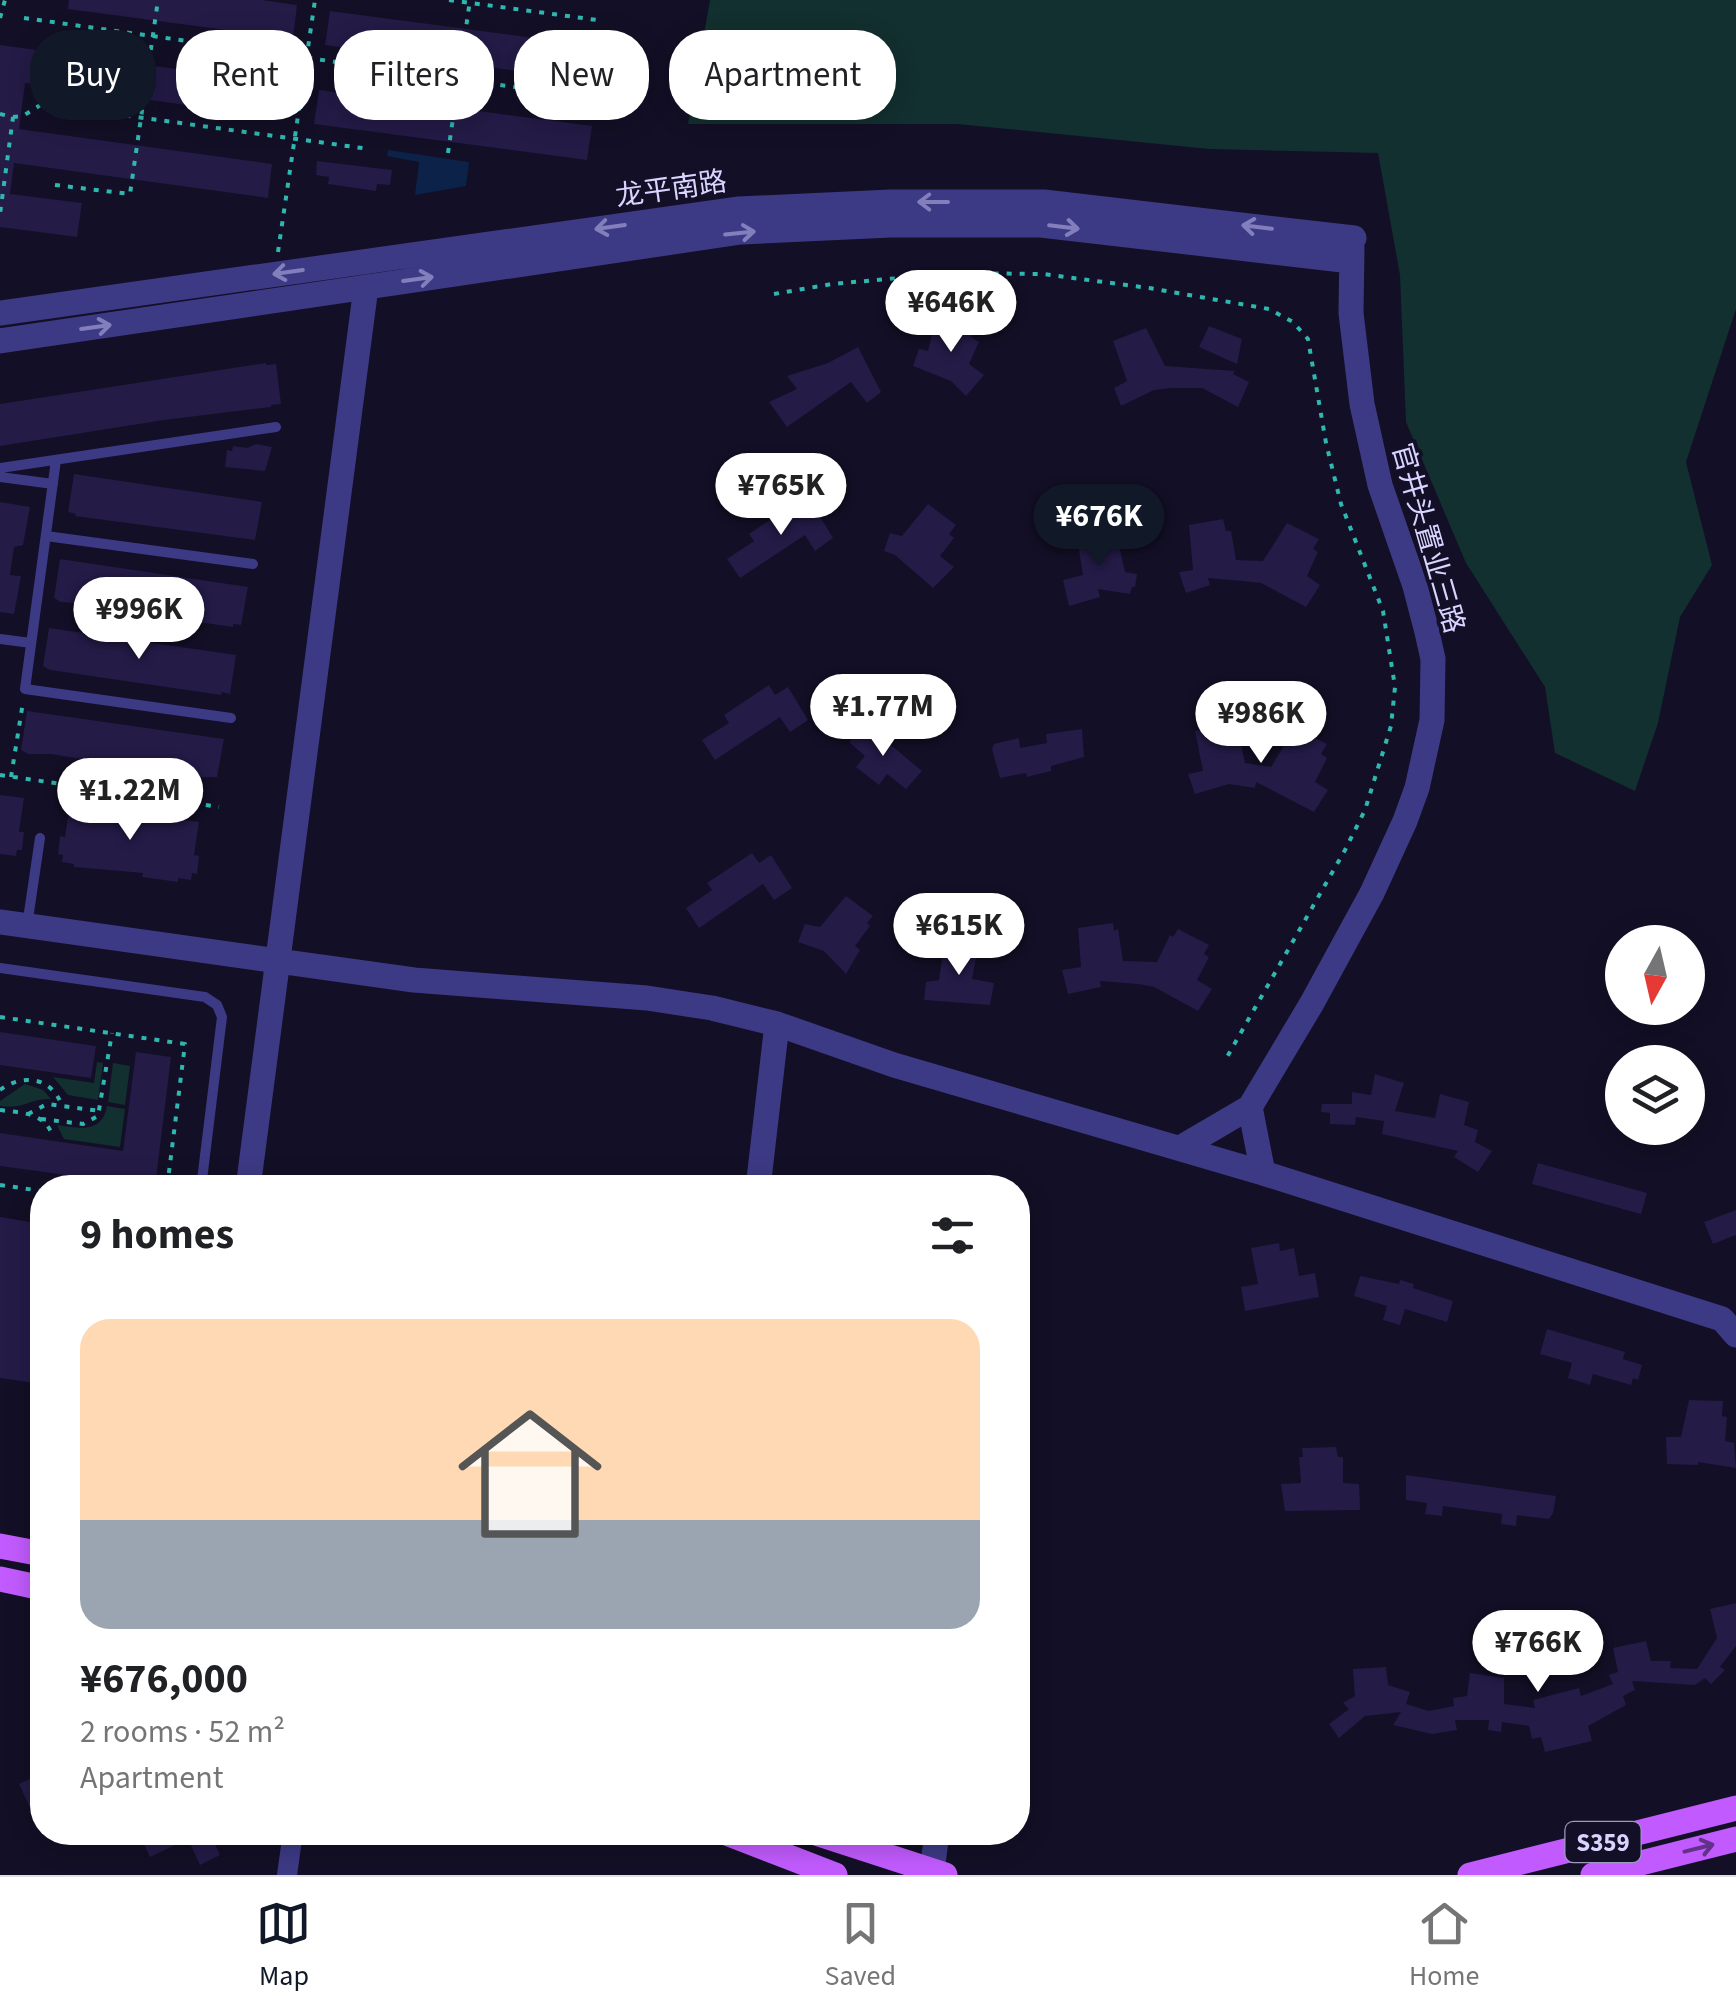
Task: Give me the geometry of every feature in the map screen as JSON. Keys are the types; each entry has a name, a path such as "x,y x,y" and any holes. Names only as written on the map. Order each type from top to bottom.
{"main road":[{"path":"0,1546 30,1552"},
{"path":"0,1578 30,1585"},
{"name":"S359","path":"1470,1875 1736,1808"},
{"name":"S359","path":"1593,1875 1736,1839"},
{"path":"758,1845 835,1875"},
{"path":"852,1845 939,1874"}],"street":[{"name":"龙平南路","path":"0,313 738,209 890,202 1044,202 1353,240"},
{"name":"龙平南路","path":"0,341 741,232 1040,224 1353,240"},
{"name":"官井头置业三路","path":"1180,1148 1250,1107 1336,960 1390,855 1417,788 1432,720 1432,659 1427,632 1380,485 1362,404 1351,314 1353,240"},
{"path":"250,1175 366,287"},
{"path":"0,922 414,980 680,1001 777,1024 880,1060 1263,1173 1722,1319 1736,1335"},
{"path":"760,1175 777,1024"},
{"path":"1250,1107 1263,1173"},
{"path":"288,1875 291,1845"},
{"path":"938,1845 939,1874"}],"lane":[{"path":"0,468 276,426"},
{"path":"56,460 24,689 231,718"},
{"path":"0,477 53,484"},
{"path":"46,536 253,564"},
{"path":"0,639 31,644"},
{"path":"27,926 40,838"},
{"path":"0,968 205,997 217,1005 222,1017 203,1175"}],"path":[{"path":"0,18 5,0"},
{"path":"154,30 158,0"},
{"path":"311,30 316,0"},
{"path":"448,0 597,20"},
{"path":"465,30 469,1"},
{"path":"24,18 110,30"},
{"path":"0,114 13,117 30,112"},
{"path":"0,214 13,117"},
{"path":"156,119 369,149"},
{"path":"55,184 130,194 141,120"},
{"path":"276,262 298,120"},
{"path":"448,153 453,120"},
{"path":"774,294 955,272 1043,274 1269,310 1293,322 1308,339 1341,504 1384,611 1394,687 1391,726 1380,769 1358,824 1226,1057"},
{"path":"11,777 24,689"},
{"path":"0,775 219,808"},
{"path":"0,1017 185,1044 168,1175"},
{"path":"0,1110 83,1124 93,1120 101,1112 112,1033"},
{"path":"0,1090 19,1079 31,1079 52,1089 62,1106"},
{"path":"28,1114 43,1105 101,1112"},
{"path":"42,1119 52,1134"},
{"path":"0,1185 30,1189"}],"green space":[{"path":"710,0 1736,0 1736,309 1686,462 1712,565 1680,617 1658,723 1635,791 1555,753 1545,687 1466,563 1406,422 1400,275 1378,153 1209,149 957,124 688,124 689,120 896,120 896,30 705,30"},
{"path":"97,1062 103,1063 98,1100 68,1095 53,1077 94,1083"},
{"path":"113,1063 130,1066 125,1105 108,1102"},
{"path":"25,1084 43,1090 51,1099 0,1106 0,1101"},
{"path":"107,1106 125,1109 120,1147 64,1139 57,1125 95,1125"}],"water":[{"path":"388,150 469,162 466,186 415,195 419,162 387,156"}],"building":[{"path":"69,0 262,0 297,5 294,30 226,30 68,9"},
{"path":"330,11 474,30 334,30 334,46 325,45"},
{"path":"494,33 514,35 514,71 494,68"},
{"path":"0,45 30,49 30,84 25,83 19,129 272,164 268,198 14,163 10,194 82,203 77,237 0,227"},
{"path":"156,66 176,69 176,104 156,101"},
{"path":"319,90 334,92 334,120 494,120 494,113 514,116 514,120 592,126 587,160 314,124"},
{"path":"317,161 392,170 390,185 377,184 376,191 328,184 329,177 316,175"},
{"path":"949,316 975,327 971,337 979,342 969,364 984,375 966,396 951,381 913,366 919,349 928,351 935,322 944,325"},
{"path":"1209,326 1242,339 1237,364 1199,347"},
{"path":"1146,328 1165,366 1235,371 1233,374 1249,382 1238,407 1202,388 1154,390 1121,406 1114,388 1127,381 1113,341"},
{"path":"858,347 881,392 867,403 851,382 787,427 769,402 797,389 787,376 828,363"},
{"path":"276,364 281,404 0,446 0,404"},
{"path":"256,444 272,447 265,471 225,467 227,450"},
{"path":"74,474 262,502 255,540 75,516 68,512"},
{"path":"0,502 30,507 23,545 14,547 10,575 21,576 14,614 0,612"},
{"path":"794,504 800,514 813,505 833,538 815,551 805,535 740,578 727,559 754,541 749,534"},
{"path":"928,504 956,525 949,534 954,538 940,556 954,567 933,588 895,555 884,551 890,533 902,536"},
{"path":"1223,519 1226,531 1231,531 1236,560 1263,561 1287,523 1319,539 1313,549 1318,552 1307,576 1320,585 1306,607 1261,583 1208,578 1210,585 1186,593 1179,572 1193,570 1189,525"},
{"path":"1115,529 1125,572 1137,574 1135,587 1130,594 1098,589 1100,597 1069,606 1063,580 1083,575 1077,538"},
{"path":"60,559 248,587 241,625 61,602 54,598"},
{"path":"49,628 236,655 230,694 50,670 43,666"},
{"path":"769,685 775,695 788,687 808,720 790,732 780,717 715,760 702,740 729,723 724,715"},
{"path":"27,711 224,739 217,777 28,754 21,750"},
{"path":"1236,721 1245,763 1271,767 1295,728 1327,744 1321,754 1327,758 1315,782 1328,790 1314,812 1256,782 1255,788 1229,784 1195,794 1188,774 1203,771 1195,731"},
{"path":"868,726 922,771 906,789 887,774 879,785 856,767 865,756 849,742 858,730 862,733"},
{"path":"1082,729 1084,757 1027,777 1026,773 1000,778 994,744 1019,738 1020,748 1047,743 1046,734"},
{"path":"0,795 24,798 19,832 24,832 22,850 17,850 16,856 0,854"},
{"path":"70,804 199,822 194,855 199,856 197,874 192,873 191,880 178,878 178,882 62,862 63,855 58,854 60,836 65,837"},
{"path":"752,853 759,863 771,855 792,888 774,900 763,884 699,928 686,908 712,890 707,883"},
{"path":"846,896 873,916 855,946 860,950 846,974 824,951 798,942 805,924 820,927"},
{"path":"1113,923 1114,931 1118,929 1123,961 1157,962 1170,935 1173,937 1178,929 1209,945 1204,954 1209,957 1197,980 1212,989 1198,1011 1154,987 1138,984 1100,981 1101,987 1068,994 1062,970 1081,967 1078,928"},
{"path":"945,940 973,943 971,958 976,958 972,979 994,983 990,1005 924,1000 926,982 939,980"},
{"path":"0,1032 96,1046 91,1078 0,1065"},
{"path":"136,1052 171,1057 156,1175 66,1175 0,1166 0,1133 123,1151"},
{"path":"1375,1074 1404,1083 1395,1111 1435,1118 1440,1094 1469,1102 1464,1125 1478,1130 1475,1142 1492,1151 1478,1172 1454,1157 1458,1151 1382,1134 1384,1121 1356,1117 1355,1125 1330,1124 1330,1113 1321,1112 1322,1104 1352,1104 1352,1092 1371,1095"},
{"path":"1538,1163 1647,1193 1641,1214 1532,1184"},
{"path":"1736,1210 1736,1235 1713,1244 1704,1222"},
{"path":"0,1217 30,1222 30,1382 0,1378"},
{"path":"1279,1243 1280,1251 1294,1248 1299,1276 1315,1273 1319,1297 1245,1311 1241,1287 1258,1284 1251,1248"},
{"path":"1360,1276 1399,1284 1400,1280 1453,1301 1447,1322 1405,1309 1400,1325 1383,1320 1387,1306 1354,1296"},
{"path":"1547,1329 1625,1352 1623,1359 1642,1365 1638,1380 1633,1378 1631,1385 1593,1374 1590,1385 1568,1378 1572,1363 1540,1354"},
{"path":"1689,1400 1723,1401 1722,1416 1727,1417 1725,1441 1734,1443 1736,1468 1698,1462 1667,1464 1666,1437 1681,1437"},
{"path":"1336,1447 1338,1457 1343,1457 1343,1483 1359,1484 1360,1510 1285,1511 1281,1484 1301,1483 1302,1448"},
{"path":"1406,1475 1556,1496 1553,1513 1549,1519 1517,1515 1516,1526 1501,1524 1502,1514 1443,1506 1442,1516 1425,1514 1427,1503 1406,1500"},
{"path":"1736,1603 1736,1646 1720,1667 1725,1670 1711,1684 1705,1678 1695,1685 1632,1681 1635,1690 1623,1696 1626,1705 1588,1726 1592,1741 1545,1752 1541,1737 1532,1739 1529,1726 1502,1722 1501,1732 1488,1730 1489,1720 1455,1720 1457,1730 1432,1734 1393,1725 1401,1712 1365,1716 1339,1738 1329,1724 1349,1709 1343,1703 1355,1696 1353,1669 1386,1667 1388,1685 1410,1692 1406,1704 1429,1711 1454,1706 1453,1698 1467,1696 1470,1673 1504,1678 1504,1704 1535,1708 1533,1700 1579,1688 1581,1696 1613,1684 1609,1675 1618,1672 1613,1648 1646,1641 1651,1661 1671,1661 1670,1668 1697,1669 1717,1638 1710,1609"},
{"path":"30,1779 30,1807 19,1784"},
{"path":"144,1845 175,1845 150,1857"},
{"path":"191,1845 215,1845 220,1855 200,1865"}]}
